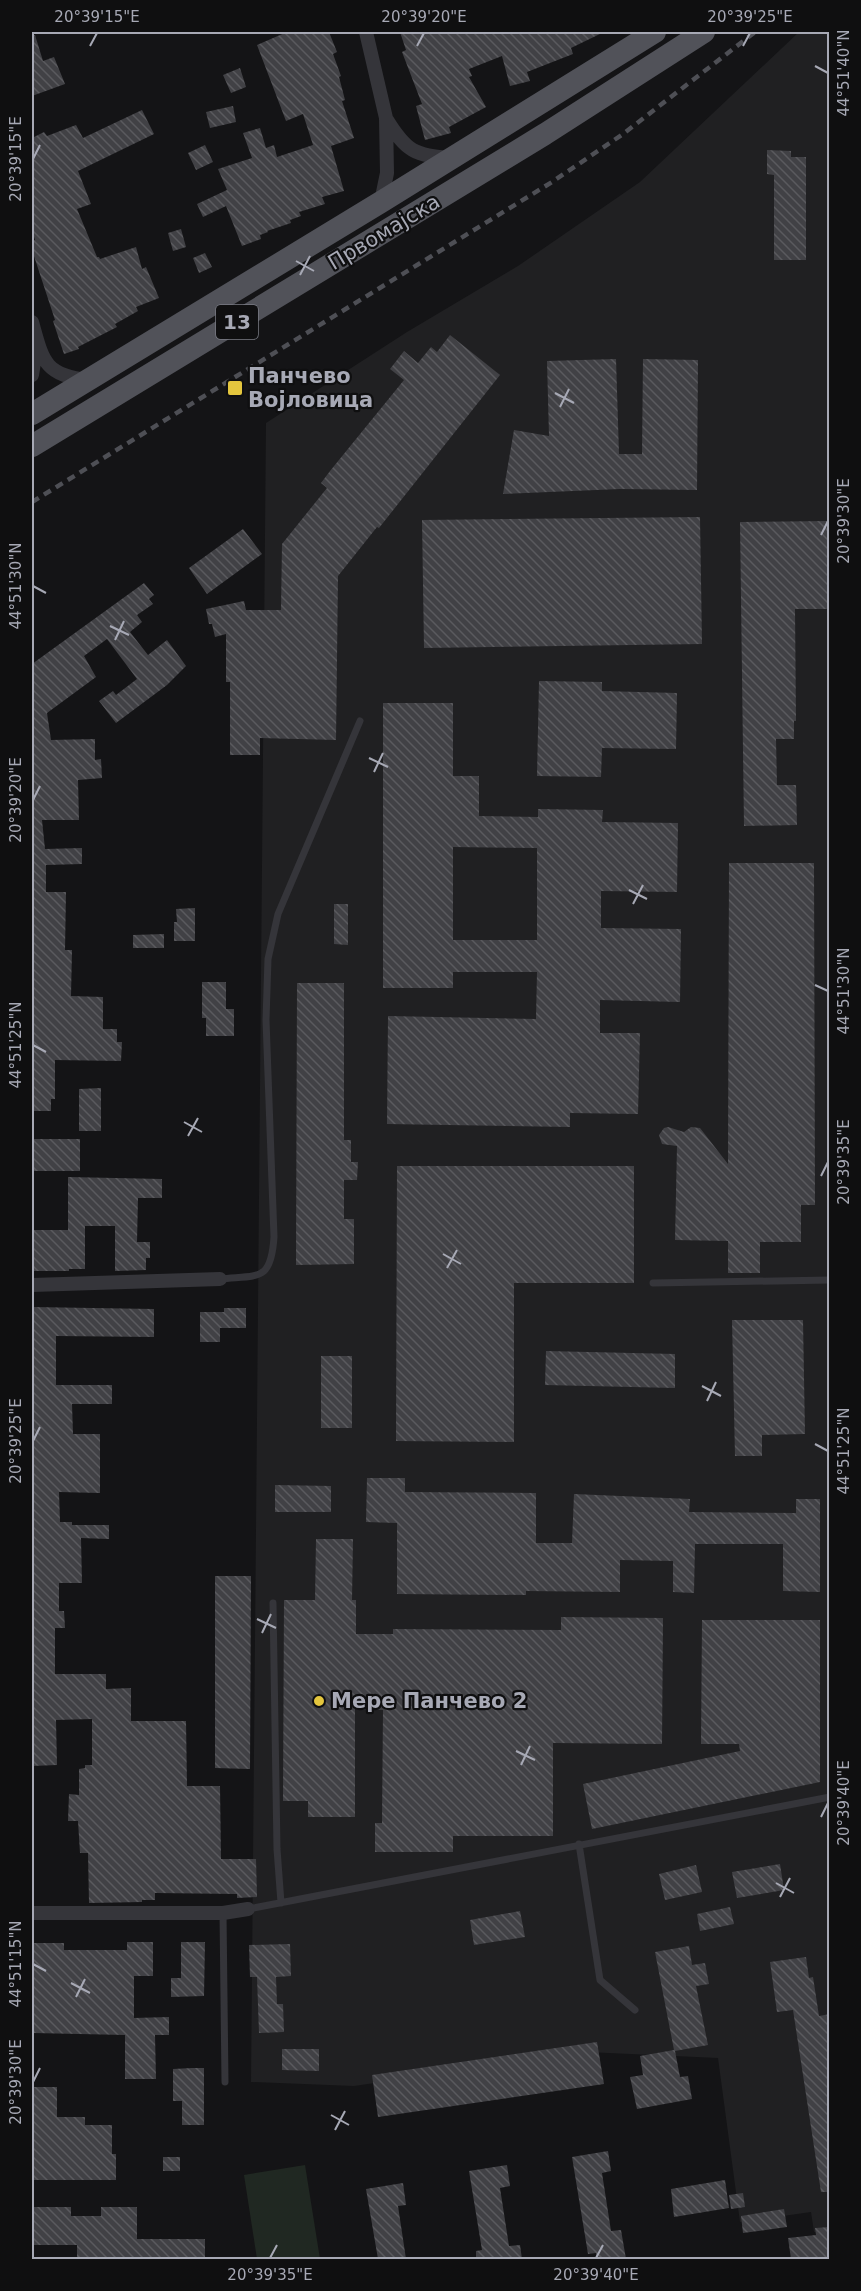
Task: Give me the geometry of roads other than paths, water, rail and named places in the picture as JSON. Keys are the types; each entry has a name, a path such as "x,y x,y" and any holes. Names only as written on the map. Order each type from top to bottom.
{"main road":[{"name":"Првомајска","path":"32,414 655,32"},
{"name":"Првомајска","path":"32,446 545,134 704,32"}],"street":[{"path":"366,32 386,118 387,172 381,202"},
{"path":"386,118 396,135 409,148 424,156 451,158"},
{"path":"32,322 45,363 68,378 89,380"},
{"path":"32,375 37,342"},
{"path":"32,1285 220,1279"},
{"path":"32,1913 223,1914 248,1909"}],"lane":[{"path":"220,1279 258,1275 264,1272 272,1260 274,1237 266,1020 268,959 278,914 360,721"},
{"path":"653,1283 830,1280"},
{"path":"273,1603 277,1849 281,1903"},
{"path":"248,1909 830,1797"},
{"path":"579,1844 600,1980 635,2010"},
{"path":"223,1914 225,2082"}],"railway":[{"path":"32,502 552,182 623,134 755,32"}],"place":[{"name":"Панчево Војловица","path":"235,388"},
{"name":"Мере Панчево 2","path":"319,1701"}]}
